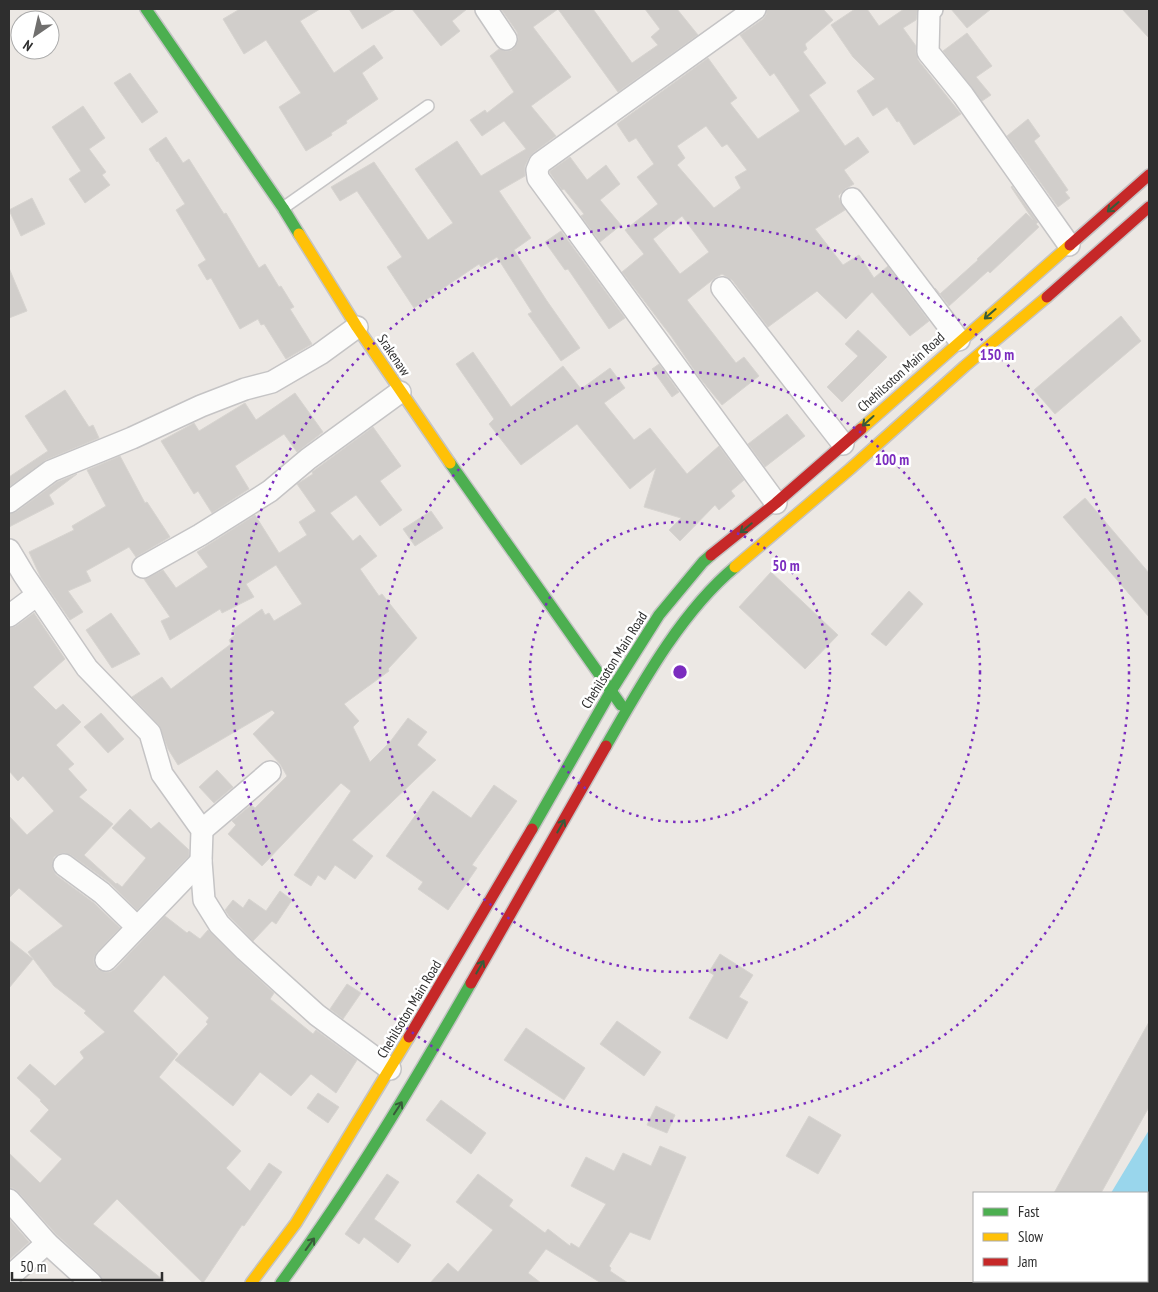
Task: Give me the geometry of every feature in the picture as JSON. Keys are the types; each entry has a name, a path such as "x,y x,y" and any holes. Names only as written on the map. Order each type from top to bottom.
{"main road":[{"name":"Srakenaw","path":"146,9 283,208 400,392 626,712"},
{"name":"Chehilsoton Main Road","path":"251,1283 296,1223 480,917 611,691 659,615 703,562 776,503 959,340 1149,175"},
{"path":"281,1283 316,1237 408,1093 626,712 678,629 720,579 850,469 965,366 1149,207"}],"street":[{"path":"486,9 506,39"},
{"path":"755,9 540,163 537,170 538,178 776,503"},
{"path":"932,9 929,12 928,52 963,95 1069,245"},
{"path":"852,199 959,340"},
{"path":"722,288 843,444"},
{"path":"9,502 51,471 132,438 202,406 245,389 272,382 320,354 357,327"},
{"path":"143,567 200,535 270,491 308,459 400,392"},
{"path":"9,550 87,668 150,733 162,774 202,830 201,861 204,900 220,924 244,950 317,1015 390,1069"},
{"path":"9,616 37,595"},
{"path":"202,830 270,772"},
{"path":"106,960 201,861"},
{"path":"64,865 102,893 137,927"},
{"path":"9,1200 48,1243 92,1283"},
{"path":"9,1277 48,1243"}],"lane":[{"path":"283,208 428,106"}],"water":[{"path":"1149,1130 1148,1233 1148,1192 1112,1192"}],"building":[{"path":"240,9 320,9 300,21 334,73 374,45 383,58 362,73 378,99 346,121 347,123 331,133 332,135 306,151 279,107 301,93 266,40 244,54 223,19"},
{"path":"349,9 396,9 362,29"},
{"path":"412,9 467,9 452,21 460,31 441,46"},
{"path":"501,9 558,9 533,27 571,77 531,106 556,136 529,158 525,166 525,176 499,191 531,238 514,250 580,348 561,361 528,314 532,312 497,257 481,267 479,264 414,308 387,267 402,257 357,191 340,201 331,187 374,162 428,240 453,223 415,169 457,141 481,176 526,149 504,121 482,136 470,120 485,110 487,113 514,92 490,56 499,49 512,50 517,44 517,32"},
{"path":"558,9 593,9 632,63 658,45 651,37 660,29 645,9 677,9 698,35 618,92"},
{"path":"767,9 823,9 833,20 805,44 807,49 803,52 826,83 809,95 845,146 858,137 869,152 844,170 854,184 838,196 845,210 815,229 843,265 859,255 874,278 888,266 929,321 910,336 872,292 846,319 817,291 768,327 732,280 722,274 687,300 736,363 744,357 759,376 722,405 699,377 671,336 622,272 644,254 625,230 658,204 637,177 654,164 636,138 629,142 617,124 708,58 737,98 730,103 758,139 800,111 774,73 770,76 740,35 766,15","holes":["706,126 722,147 727,144 747,170 735,177 741,188 714,208 677,165 685,158 677,146","682,216 709,252 680,274 653,239"]},
{"path":"855,9 867,9 879,26 904,9 918,9 916,20 903,28 916,46 918,60 961,114 914,145 899,121 897,122 887,107 873,116 857,91 875,79 853,57 831,25"},
{"path":"951,9 991,9 967,28"},
{"path":"1122,9 1149,9 1149,38"},
{"path":"967,33 992,66 976,77 991,95 982,101 943,51"},
{"path":"130,73 158,112 142,123 114,83"},
{"path":"83,106 105,138 89,149 106,172 102,175 110,185 85,203 69,179 81,171 52,127"},
{"path":"1028,119 1040,136 1034,141 1068,190 1065,192 1070,198 1058,207 1007,136"},
{"path":"166,137 183,163 189,159 224,214 226,213 259,268 265,264 279,287 281,286 294,307 290,309 312,344 286,359 264,324 261,325 258,319 240,329 211,278 207,280 198,265 206,260 176,210 185,204 149,149"},
{"path":"570,157 587,180 606,165 620,184 600,200 621,225 600,242 581,216 584,214 564,189 562,190 550,173 550,171"},
{"path":"1012,186 1038,222 1036,224 1039,227 990,273 988,271 949,306 935,288 940,294 1026,213 1033,220"},
{"path":"32,198 45,224 21,236 9,210"},
{"path":"561,231 625,318 609,329 568,269 565,270 545,242"},
{"path":"9,268 27,311 9,318"},
{"path":"1121,316 1141,341 1055,414 1034,390"},
{"path":"858,330 887,357 842,402 827,387 858,356 845,344"},
{"path":"473,352 511,407 563,366 581,389 610,368 625,388 604,403 634,440 650,428 687,474 719,446 744,480 731,491 735,496 719,510 715,505 680,541 669,530 681,518 644,507 656,468 630,489 577,424 521,465 489,424 494,419 456,364"},
{"path":"659,364 679,392 672,397 652,369"},
{"path":"65,390 89,427 93,425 99,438 46,460 9,487 9,477 48,451 25,416"},
{"path":"295,393 323,432 297,452 284,434 235,466 249,489 212,513 198,491 194,494 161,441 194,423 199,431 245,403 256,420"},
{"path":"787,414 805,436 765,467 748,444"},
{"path":"373,427 401,466 380,481 402,510 380,526 356,495 330,513 353,541 360,535 377,556 360,569 379,596 382,594 417,638 388,669 389,671 344,704 359,721 353,727 370,762 390,742 408,718 427,732 417,745 436,760 352,840 373,856 355,879 335,865 325,880 318,875 311,886 294,875 351,791 341,783 262,866 228,834 236,825 232,821 251,805 255,808 287,776 280,764 253,734 275,713 272,710 178,765 168,749 159,725 132,697 162,677 171,689 231,644 229,640 235,635 232,630 262,609 265,615 269,613 274,621 302,604 276,565 246,584 254,597 222,613 220,609 170,640 161,621 170,617 144,579 163,570 176,588 208,567 197,552 255,515 279,553 307,535 299,522 316,511 297,484 313,474 312,472"},
{"path":"120,456 145,503 147,502 170,537 136,557 129,547 86,571 91,581 68,591 83,612 70,620 41,578 29,552 74,530 72,526 106,506 87,470"},
{"path":"77,474 49,495 54,504 9,527 9,514 16,512 57,482"},
{"path":"1085,498 1149,573 1149,617 1063,517"},
{"path":"431,511 443,528 415,546 403,529"},
{"path":"771,572 838,635 805,669 739,607"},
{"path":"909,591 923,604 886,646 871,634"},
{"path":"34,613 65,659 33,687 56,710 63,704 81,722 56,745 74,764 68,769 87,790 79,797 113,824 84,855 116,884 122,887 146,858 112,828 130,809 151,829 159,822 189,850 189,856 137,910 110,883 71,855 65,853 54,857 52,864 56,875 94,903 120,928 94,957 97,969 110,972 115,969 165,916 187,933 189,931 200,939 208,930 274,993 270,999 313,1034 316,1030 357,1060 336,1093 311,1074 291,1096 260,1072 233,1106 175,1060 208,1024 206,1022 209,1018 164,975 133,1011 178,1054 159,1077 241,1151 226,1168 250,1191 269,1163 282,1172 244,1226 242,1225 203,1283 117,1199 93,1224 167,1283 103,1283 99,1274 56,1234 18,1192 13,1188 9,1188 9,1153 40,1183 62,1159 30,1131 49,1110 17,1078 30,1064 55,1086 84,1058 80,1052 105,1032 84,1013 86,1011 54,986 28,952 63,926 19,888 9,898 9,816 27,835 54,811 23,776 18,781 9,771 9,628 16,626"},
{"path":"111,613 140,654 112,668 86,630"},
{"path":"101,713 124,739 108,753 84,727"},
{"path":"217,770 233,787 214,803 199,787"},
{"path":"494,785 517,801 472,865 477,868 448,910 418,889 423,882 386,856 433,791 471,818"},
{"path":"280,891 292,900 276,924 272,921 253,941 225,910 233,900 243,908 249,899 266,911"},
{"path":"9,940 33,959 9,988"},
{"path":"720,954 753,975 739,997 748,1002 727,1039 689,1018 714,975 709,972"},
{"path":"347,984 361,993 343,1019 330,1009"},
{"path":"617,1021 661,1052 644,1076 600,1044"},
{"path":"1149,1022 1149,1107 1102,1192 1055,1192"},
{"path":"526,1028 585,1068 564,1100 504,1060"},
{"path":"318,1093 339,1107 328,1123 307,1108"},
{"path":"441,1100 486,1133 471,1154 426,1120"},
{"path":"656,1106 675,1115 667,1133 647,1125"},
{"path":"809,1116 841,1135 818,1174 786,1156"},
{"path":"660,1146 686,1157 650,1240 630,1232 609,1266 611,1268 610,1271 628,1283 601,1283 546,1249 528,1273 541,1283 430,1283 448,1263 458,1272 493,1230 456,1202 478,1174 513,1200 509,1206 545,1233 548,1229 570,1246 571,1243 579,1248 606,1204 571,1186 586,1157 614,1171 623,1153 651,1166"},
{"path":"387,1174 399,1182 374,1219 411,1245 398,1263 364,1237 359,1244 345,1234"},
{"path":"9,1219 29,1242 9,1260"}],"traffic: fast":[{"path":"146,9 299,234"},
{"path":"450,463 621,705"},
{"path":"532,829 611,691 659,615 711,555"},
{"path":"606,746 648,674 680,627 715,585 735,567"},
{"path":"281,1283 332,1211 380,1136 471,983"}],"traffic: slow":[{"path":"299,234 357,327 450,463"},
{"path":"861,429 1070,245"},
{"path":"735,567 1047,297"},
{"path":"251,1283 296,1223 409,1037"}],"traffic: jam":[{"path":"1070,245 1149,175"},
{"path":"1047,297 1149,207"},
{"path":"711,555 776,503 861,429"},
{"path":"471,983 606,746"},
{"path":"409,1037 532,829"}]}
